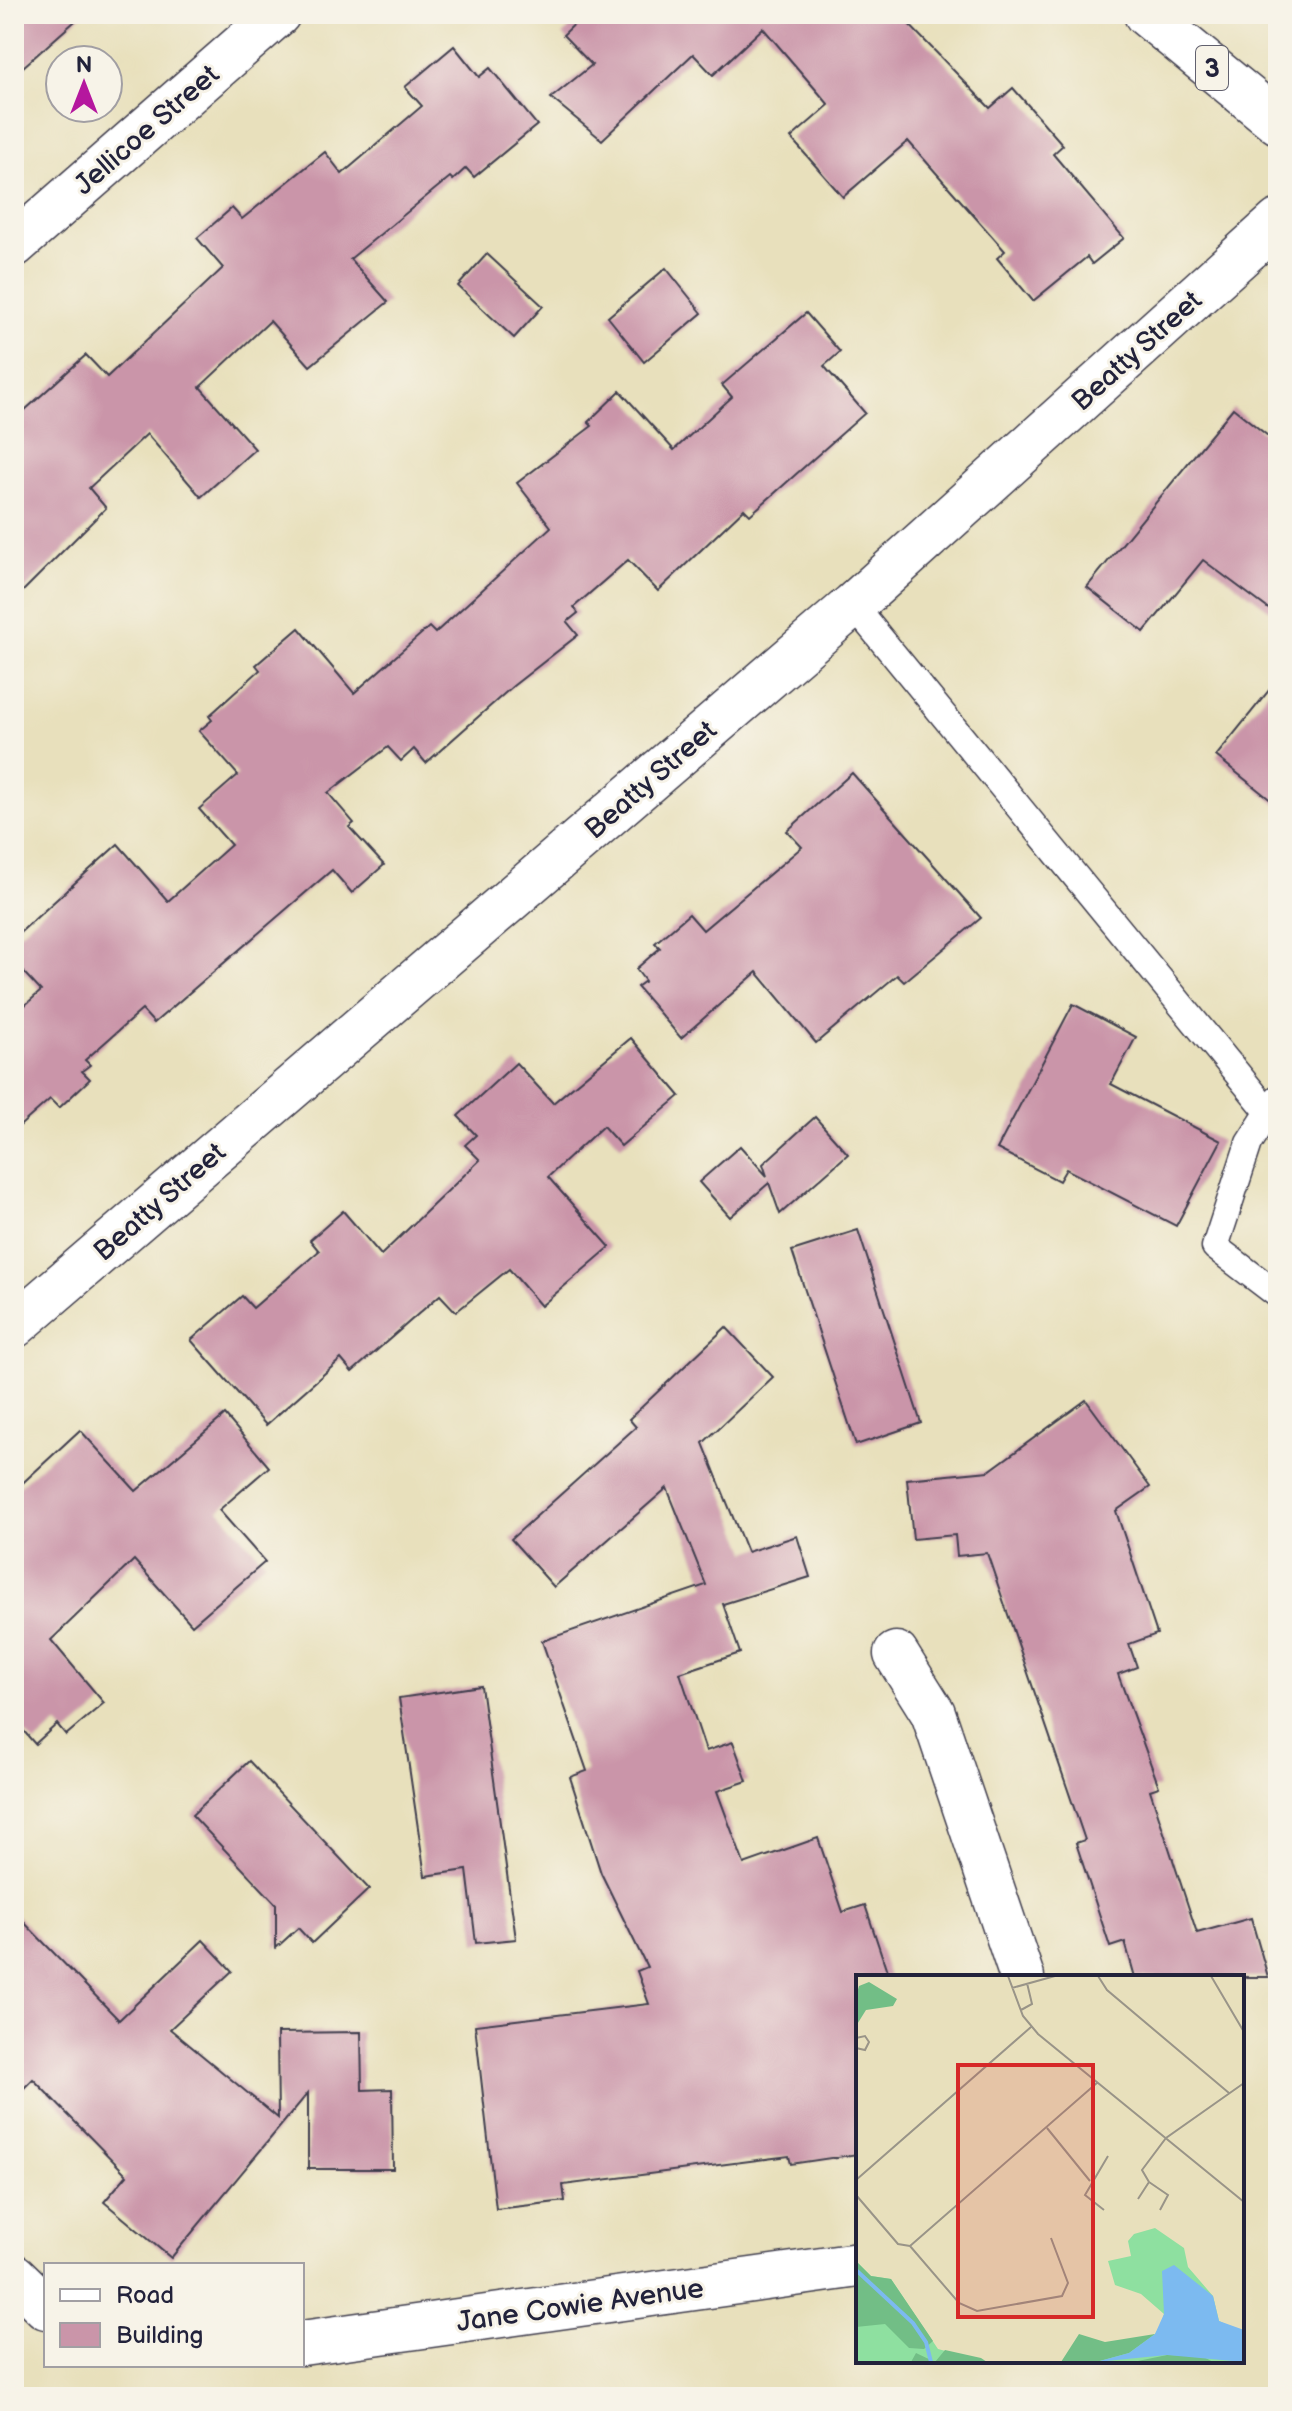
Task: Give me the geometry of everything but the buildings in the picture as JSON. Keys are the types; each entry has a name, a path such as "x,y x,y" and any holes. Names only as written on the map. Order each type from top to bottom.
{"street":[{"name":"Jellicoe Street","path":"14,245 278,14"},
{"name":"3","path":"1146,14 1278,122"},
{"name":"Beatty Street","path":"14,1326 853,605 1278,222"},
{"path":"896,1654 933,1713 1021,1975"},
{"name":"Jane Cowie Avenue","path":"304,2343 856,2265"},
{"path":"14,2276 44,2305"}],"lane":[{"path":"853,605 1273,1105 1249,1143 1215,1247 1278,1295"}]}
